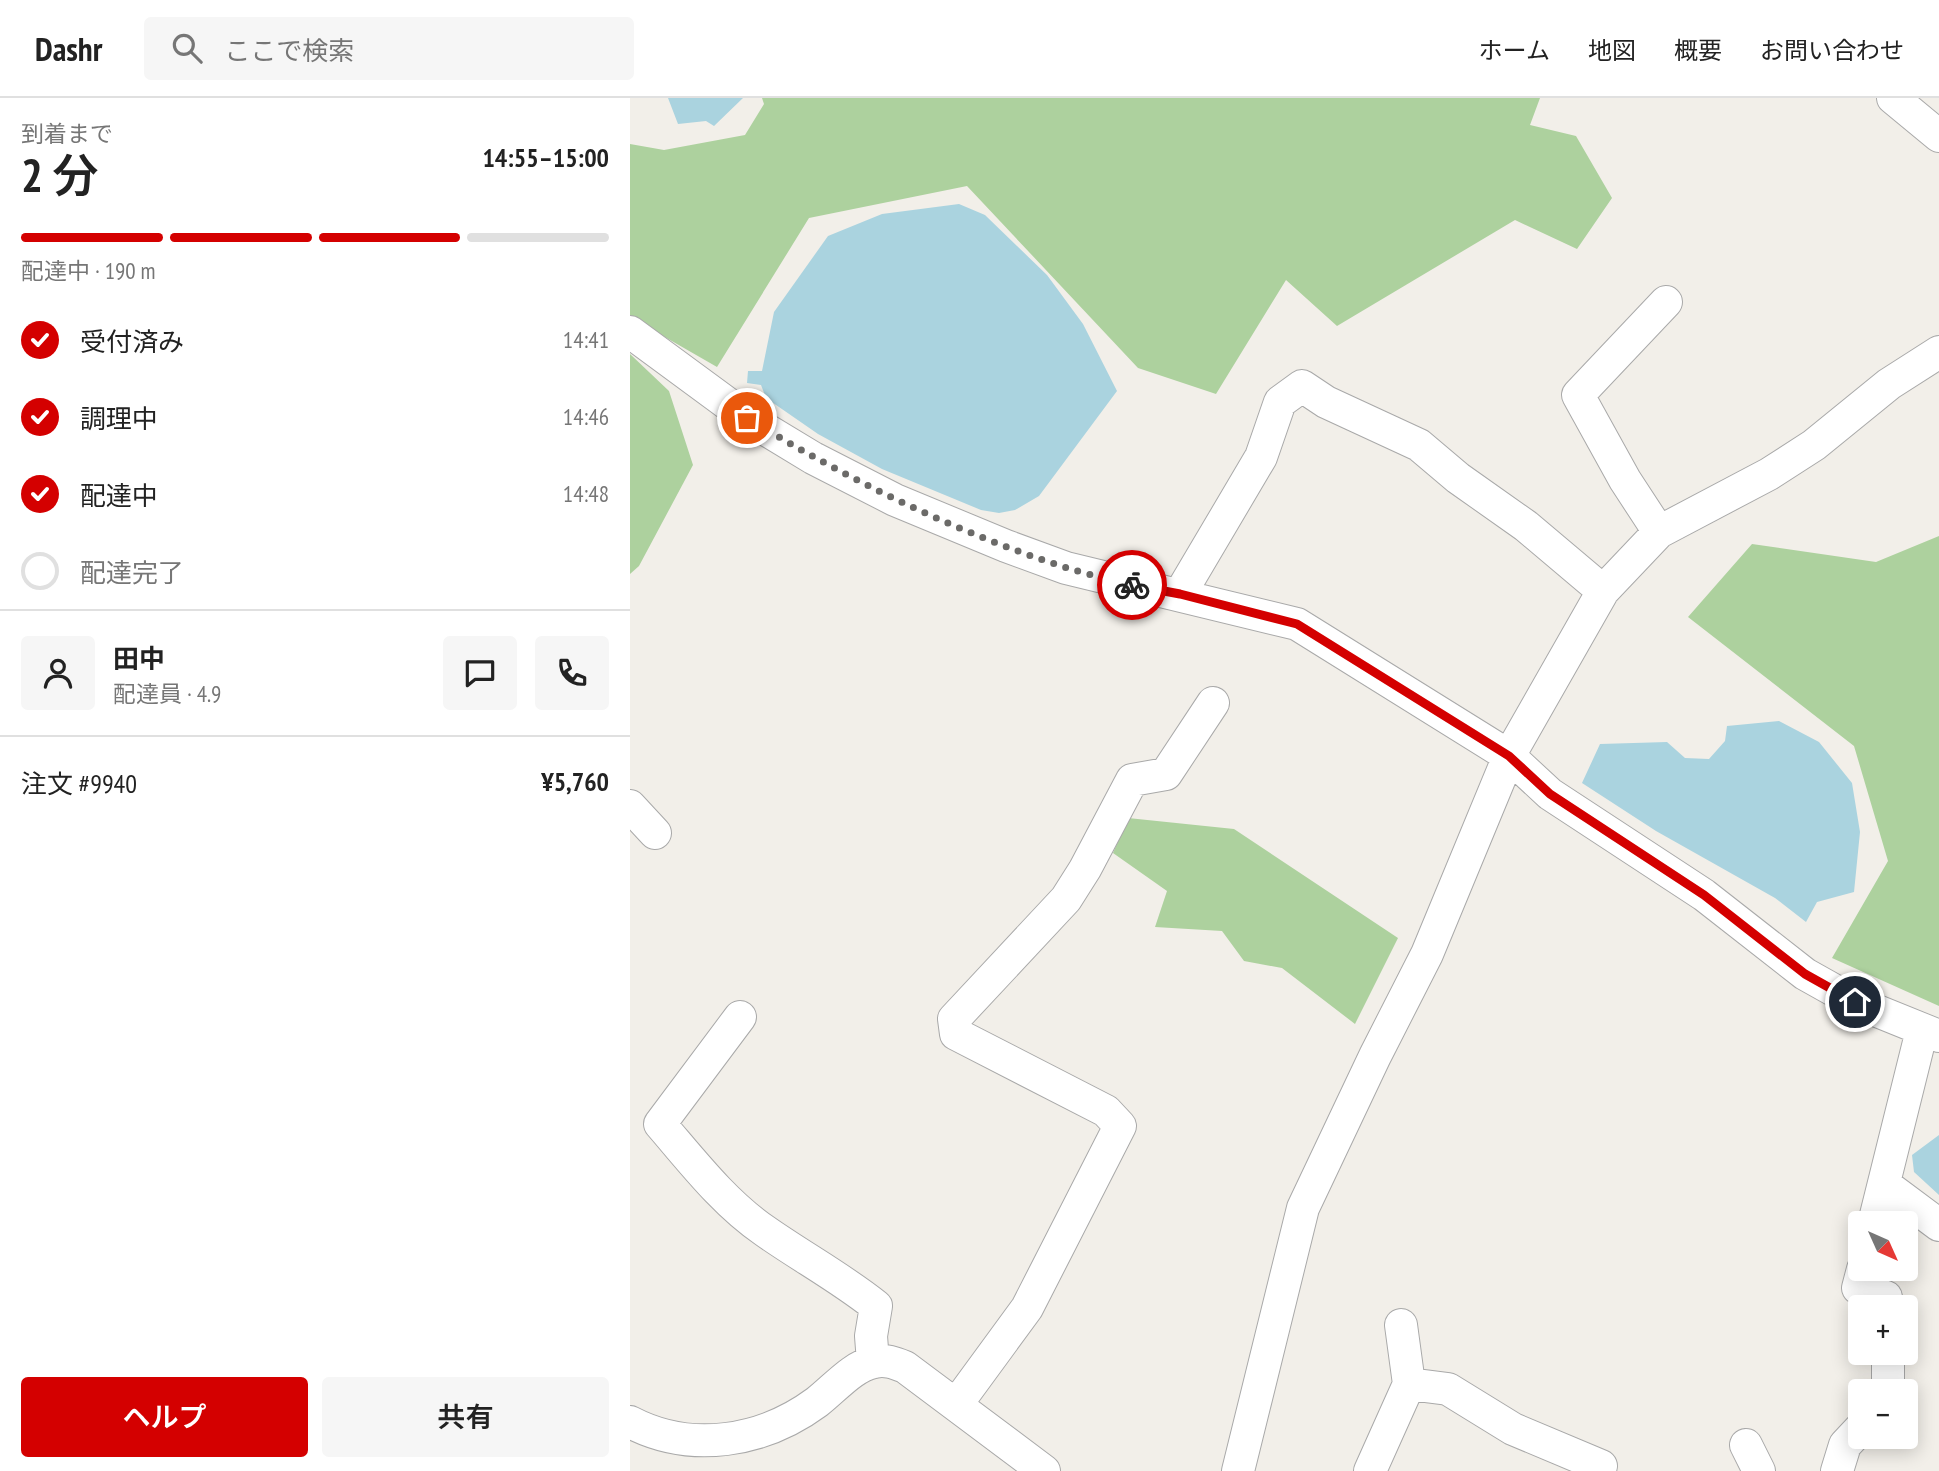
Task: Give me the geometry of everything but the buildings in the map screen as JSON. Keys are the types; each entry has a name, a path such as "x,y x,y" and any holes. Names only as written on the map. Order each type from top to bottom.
{"street":[{"path":"1893,98 1939,136"},
{"path":"1659,532 1625,480 1578,395 1667,302"},
{"path":"630,332 747,418 813,458 895,500 1066,568 1297,624 1509,756 1550,794 1704,895 1805,974 1855,1002 1931,1033 1877,1211"},
{"path":"1238,1471 1303,1208 1427,954 1509,756 1603,591 1659,532 1769,474 1814,445 1889,384 1939,352"},
{"path":"1180,594 1261,457 1280,402 1302,386 1326,402 1419,445 1458,478 1527,526 1603,591"},
{"path":"956,1405 1027,1308 1121,1126 1106,1111 957,1034 954,1018 1066,899 1132,780 1166,774 1213,703"},
{"path":"630,806 654,833"},
{"path":"740,1017 660,1124 716,1188 763,1230 850,1285 876,1306 871,1336 873,1362"},
{"path":"1884,1184 1939,1225"},
{"path":"1860,1281 1858,1288 1880,1295"},
{"path":"1370,1471 1409,1384 1401,1325"},
{"path":"630,1422 665,1436 692,1440 745,1437 771,1429 795,1417 858,1369 873,1362 889,1361 905,1367 1044,1471"},
{"path":"1409,1384 1448,1389 1513,1429 1601,1466"},
{"path":"1837,1471 1848,1443"}],"green space":[{"path":"762,98 1540,98 1530,125 1576,136 1612,198 1577,249 1515,220 1337,326 1286,280 1216,394 1138,368 967,186 809,218 717,367 630,317 630,144 664,150 745,135 764,104"},
{"path":"630,354 669,391 693,465 639,566 630,574"},
{"path":"1939,536 1939,1006 1832,958 1888,861 1854,746 1688,617 1752,544 1876,562"},
{"path":"1128,818 1234,829 1398,938 1355,1024 1282,968 1244,961 1222,931 1155,927 1167,891 1113,853"}],"water":[{"path":"668,98 743,98 714,126 706,121 678,124"},
{"path":"959,204 985,215 1047,275 1083,324 1117,391 1039,496 1015,510 999,513 981,510 882,469 818,434 766,398 761,385 747,383 748,371 762,371 774,312 828,236 882,214"},
{"path":"1779,721 1819,742 1852,783 1860,832 1854,892 1817,902 1806,922 1775,898 1656,831 1582,783 1600,744 1667,742 1685,758 1709,759 1725,741 1727,726"},
{"path":"1939,1135 1939,1195 1914,1172 1912,1155"}],"way so far":[{"path":"747,418 813,458 895,500 1066,568 1132,585"}],"route":[{"path":"1132,585 1180,594 1297,624 1509,756 1550,794 1704,895 1805,974 1855,1002"}]}
